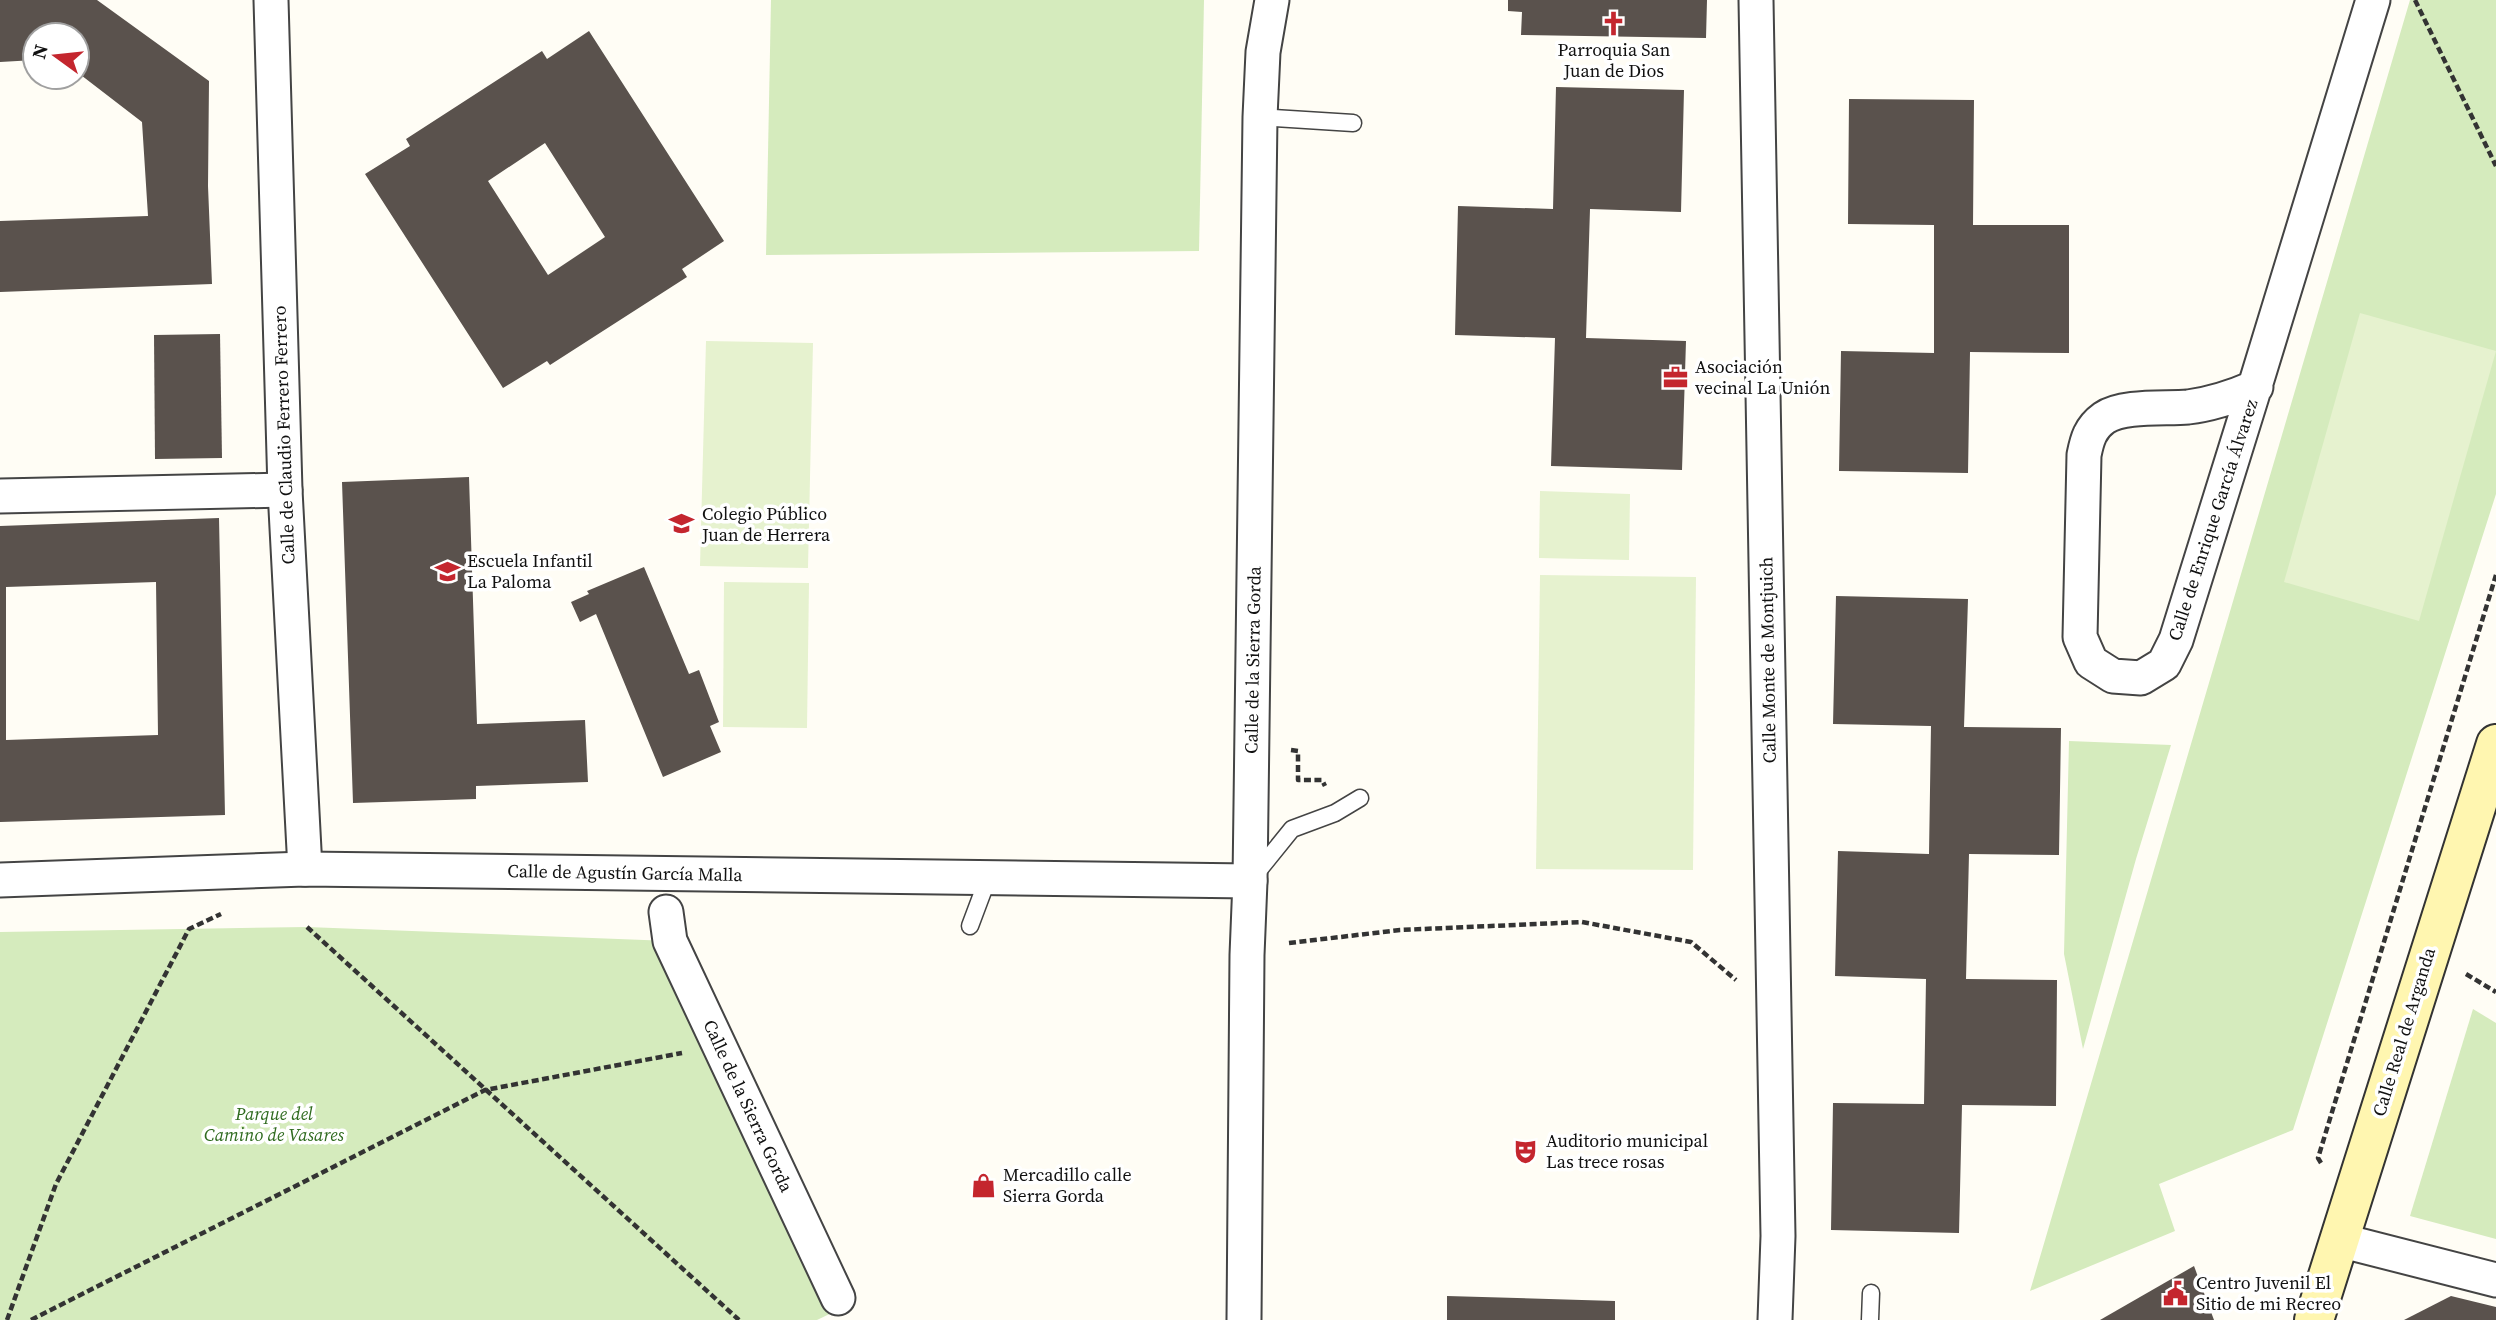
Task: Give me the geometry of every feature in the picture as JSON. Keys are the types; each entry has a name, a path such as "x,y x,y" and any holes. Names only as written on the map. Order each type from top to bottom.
{"street":[{"name":"Calle de Claudio Ferrero Ferrero","path":"271,0 285,490 305,869"},
{"name":"Calle de la Sierra Gorda","path":"1244,1320 1260,117 1263,52 1272,0"},
{"name":"Calle Monte de Montjuich","path":"1756,0 1778,1236 1775,1320"},
{"name":"Calle de Enrique García Álvarez","path":"2256,387 2225,400 2190,406 2128,410 2105,417 2089,432 2084,455 2080,637 2091,662 2113,676 2141,678 2164,664 2176,640 2256,387 2373,0"},
{"path":"0,496 285,490"},
{"name":"Calle Real de Arganda","path":"2314,1320 2496,744"},
{"name":"Calle de Agustín García Malla","path":"0,880 305,869 1250,881"},
{"name":"Calle de la Sierra Gorda","path":"666,912 670,941 838,1298"},
{"path":"2339,1240 2496,1280"}],"lane":[{"path":"1260,117 1353,123"},
{"path":"1250,881 1292,829 1335,813 1360,798"},
{"path":"970,926 988,878"},
{"path":"1870,1320 1871,1293"}],"path":[{"path":"2415,0 2496,166"},
{"path":"2323,1169 2318,1158 2496,575"},
{"path":"1298,751 1298,780 1322,780 1326,789"},
{"path":"7,1320 56,1184 189,929 221,915"},
{"path":"1289,943 1400,930 1582,922 1691,942 1774,1012"},
{"path":"307,927 739,1320"},
{"path":"2460,970 2496,992"},
{"path":"31,1320 485,1090 720,1046"}],"green space":[{"path":"771,0 1204,0 1199,251 766,255"},
{"path":"2410,0 2496,0 2496,494 2293,1130 2159,1184 2175,1231 2030,1291"},
{"path":"2360,313 2496,351 2419,621 2284,582"},
{"path":"706,341 813,343 808,568 700,566"},
{"path":"1540,491 1630,494 1629,560 1539,558"},
{"path":"1540,575 1696,577 1693,870 1536,869"},
{"path":"724,582 809,583 807,728 723,727"},
{"path":"2069,741 2171,745 2083,1049 2064,954"},
{"name":"Parque del Camino de Vasares","path":"307,927 670,941 842,1308 817,1320 0,1320 0,932"},
{"path":"2473,1009 2496,1023 2496,1239 2410,1216"}],"building":[{"path":"0,0 97,0 209,81 208,186 212,284 0,292 0,221 148,216 142,122 91,83 91,21 21,21 21,61 0,62"},
{"name":"Parroquia San Juan de Dios","path":"1508,0 1707,0 1706,38 1521,35 1522,12 1508,11"},
{"path":"589,31 724,241 682,269 687,277 550,365 547,361 503,388 365,174 410,146 406,139 542,51 547,59","holes":["545,143 605,237 548,275 488,181"]},
{"path":"1556,87 1684,90 1681,212 1590,209 1586,338 1686,341 1682,470 1551,466 1555,338 1455,335 1458,206 1553,209"},
{"path":"1849,99 1974,100 1973,225 2069,225 2069,353 1970,352 1968,473 1839,471 1841,351 1934,353 1934,225 1848,224"},
{"path":"220,334 222,458 155,459 154,335"},
{"path":"469,477 477,724 585,720 588,782 476,786 476,799 353,803 342,482"},
{"path":"219,518 225,815 0,822 0,526","holes":["156,582 158,735 6,740 6,587"]},
{"path":"644,567 689,674 699,670 719,722 710,726 721,752 663,777 596,614 580,622 571,602 589,594 587,591"},
{"path":"1836,596 1968,599 1964,727 2061,728 2059,855 1969,854 1966,979 2057,980 2056,1106 1962,1105 1959,1233 1831,1230 1833,1103 1924,1104 1926,979 1835,976 1838,851 1929,854 1931,726 1833,724"},
{"name":"Centro Juvenil El Sitio de mi Recreo","path":"2194,1266 2214,1320 2100,1320"},
{"path":"1447,1296 1615,1301 1615,1320 1447,1320"},
{"path":"2451,1296 2496,1307 2496,1320 2404,1320"}],"place":[{"name":"Parroquia San Juan de Dios","path":"1614,23"},
{"name":"Asociación vecinal La Unión","path":"1675,377"},
{"name":"Colegio Público Juan de Herrera","path":"682,524"},
{"name":"Escuela Infantil La Paloma","path":"447,571"},
{"name":"Auditorio municipal Las trece rosas","path":"1526,1151"},
{"name":"Mercadillo calle Sierra Gorda","path":"983,1185"},
{"name":"Centro Juvenil El Sitio de mi Recreo","path":"2176,1293"}]}
